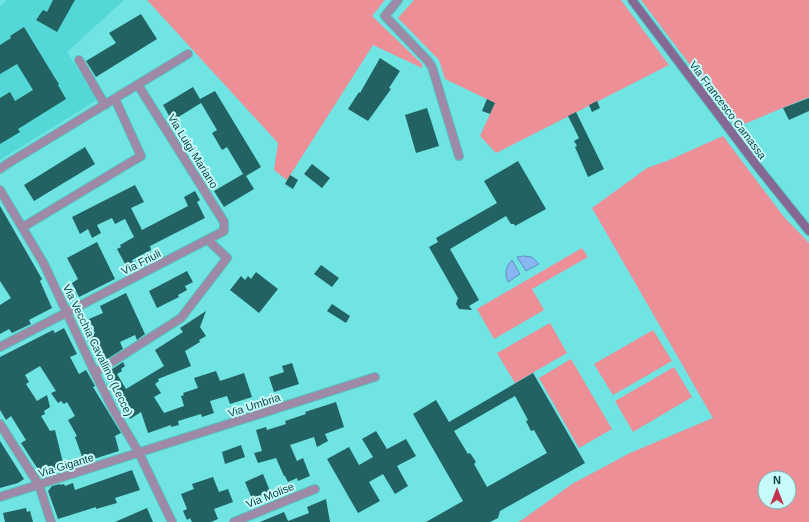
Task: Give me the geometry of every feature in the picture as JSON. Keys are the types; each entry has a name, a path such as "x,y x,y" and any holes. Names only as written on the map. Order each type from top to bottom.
{"street":[{"path":"398,0 385,16 428,61 432,68 459,156"},
{"name":"Via Francesco Camassa","path":"632,0 752,160 809,231"},
{"path":"0,169 188,54"},
{"path":"79,60 106,105"},
{"name":"Via Luigi Mariano","path":"138,85 224,222 224,231"},
{"path":"23,227 141,156 115,99"},
{"name":"Via Vecchia Cavallino (Lecce)","path":"0,190 44,264 95,373 113,409 139,454 172,522"},
{"name":"Via Friuli","path":"0,347 224,231"},
{"path":"95,373 181,318 227,258 208,240"},
{"name":"Via Umbria","path":"139,454 375,377"},
{"path":"0,424 39,485 51,522"},
{"name":"Via Gigante","path":"0,497 139,454"},
{"name":"Via Molise","path":"234,522 315,489"}],"shaded area":[{"path":"7,0 124,0 67,52 97,100 0,160 0,6"},
{"path":"147,0 385,0 372,16 422,64 422,68 373,45 287,180 274,170 278,143"},
{"path":"414,0 621,0 669,65 496,153 480,136 495,103 445,79 439,60 398,18"},
{"path":"641,0 809,0 809,97 737,127"},
{"path":"723,136 784,217 809,243 809,522 519,522 572,484 630,453 713,418 592,208 647,168 667,161"},
{"path":"582,248 588,257 532,289 544,310 494,339 477,309"},
{"path":"517,257 532,257 539,264 526,271"},
{"path":"512,260 520,274 508,282 506,270"},
{"path":"550,323 567,353 515,383 497,353"},
{"path":"653,330 672,361 613,395 594,364"},
{"path":"571,359 612,429 579,448 539,378"},
{"path":"674,367 692,397 633,432 615,401"}],"building":[{"path":"53,0 75,0 57,32 36,20 43,10 47,12"},
{"path":"141,14 157,39 96,77 86,61 116,43 109,33"},
{"path":"24,27 59,84 58,85 66,99 18,129 20,132 0,144 0,98 10,92 15,101 33,90 17,64 0,74 0,45"},
{"path":"380,58 400,71 389,88 391,89 368,121 348,109 359,92 360,93"},
{"path":"193,87 200,99 215,91 261,167 246,176 254,189 224,207 214,191 243,174 227,147 222,150 212,133 217,130 201,103 172,121 163,105"},
{"path":"809,98 809,111 789,120 783,108"},
{"path":"487,99 495,103 490,114 482,111"},
{"path":"597,101 600,108 592,112 589,105"},
{"path":"427,108 439,146 416,153 405,115"},
{"path":"576,112 604,169 588,177 575,147 577,146 574,141 579,138 568,116"},
{"path":"85,147 95,164 34,201 24,185"},
{"path":"518,161 546,209 515,226 514,224 511,224 506,216 450,249 479,300 469,306 472,310 459,309 456,304 458,298 429,247 438,242 436,238 497,203 484,181"},
{"path":"312,164 330,178 322,188 304,174"},
{"path":"290,175 298,180 293,189 285,184"},
{"path":"135,185 144,202 131,208 142,230 188,206 184,197 195,191 200,200 197,202 205,218 150,246 151,250 132,260 137,270 130,273 117,249 121,247 120,245 134,237 125,219 115,224 112,218 97,225 101,233 92,238 88,229 80,234 72,217"},
{"path":"0,206 42,279 40,281 52,308 29,320 31,324 12,333 9,329 0,334 0,305 11,298 0,281"},
{"path":"97,242 115,279 79,297 72,283 78,279 67,258"},
{"path":"321,265 339,278 332,287 314,274"},
{"path":"187,271 193,282 185,286 187,290 178,295 179,297 157,308 149,291"},
{"path":"256,272 278,289 259,313 230,290 241,276 245,280 248,276 251,279"},
{"path":"126,293 145,334 137,340 135,335 120,342 123,349 101,363 89,336 95,333 89,319 103,313 100,306"},
{"path":"332,304 350,316 346,323 327,311"},
{"path":"206,311 200,327 206,336 199,340 200,342 185,351 191,366 158,379 159,381 155,384 161,393 154,397 164,413 184,406 181,396 184,395 183,393 198,388 194,378 216,371 220,381 244,373 252,397 230,404 227,396 210,401 214,413 202,417 201,414 178,421 179,425 171,427 171,425 148,433 141,412 130,419 106,373 123,362 125,366 121,369 122,371 117,374 126,389 164,366 155,350 183,332 180,328"},
{"path":"64,328 77,354 70,357 79,374 86,370 95,386 93,387 121,433 115,436 119,451 84,462 75,437 77,436 68,420 75,416 67,402 64,404 61,401 58,403 51,393 56,391 40,366 25,375 29,382 26,384 37,401 47,395 50,407 44,411 45,414 41,416 50,431 55,430 64,467 44,475 41,474 21,443 26,440 11,416 6,420 0,410 0,357 53,330 55,333"},
{"path":"292,363 299,384 274,392 269,377 284,372 282,366"},
{"path":"533,373 585,463 500,511 498,518 490,522 426,522 463,501 413,414 436,400 449,422","holes":["515,396 528,420 526,421 531,431 534,430 547,453 487,487 474,464 476,462 470,453 468,454 454,431"]},
{"path":"336,402 344,427 325,434 328,441 317,447 314,437 290,445 297,461 303,458 310,476 298,481 297,478 288,482 276,458 258,463 254,453 262,451 256,430 266,427 267,430 286,424 285,421 306,414 305,412"},
{"path":"376,431 387,449 406,439 416,456 397,466 408,486 395,494 383,474 369,482 380,501 358,513 327,459 349,447 359,465 373,457 362,439"},
{"path":"0,441 24,479 18,483 0,488"},
{"path":"241,445 245,457 225,464 222,452"},
{"path":"132,470 140,490 115,498 117,503 96,509 96,507 58,519 48,491 52,486 64,484 65,486 73,483 75,490"},
{"path":"263,474 270,491 252,499 245,482"},
{"path":"213,477 219,492 228,489 233,502 214,509 218,519 211,522 192,522 190,518 187,520 183,511 187,509 181,494 194,489 192,484"},
{"path":"326,499 330,522 260,522 284,512 288,521 309,513 307,507"},
{"path":"26,508 27,512 30,511 33,522 5,522 3,513"},
{"path":"147,508 153,522 115,522"}]}
